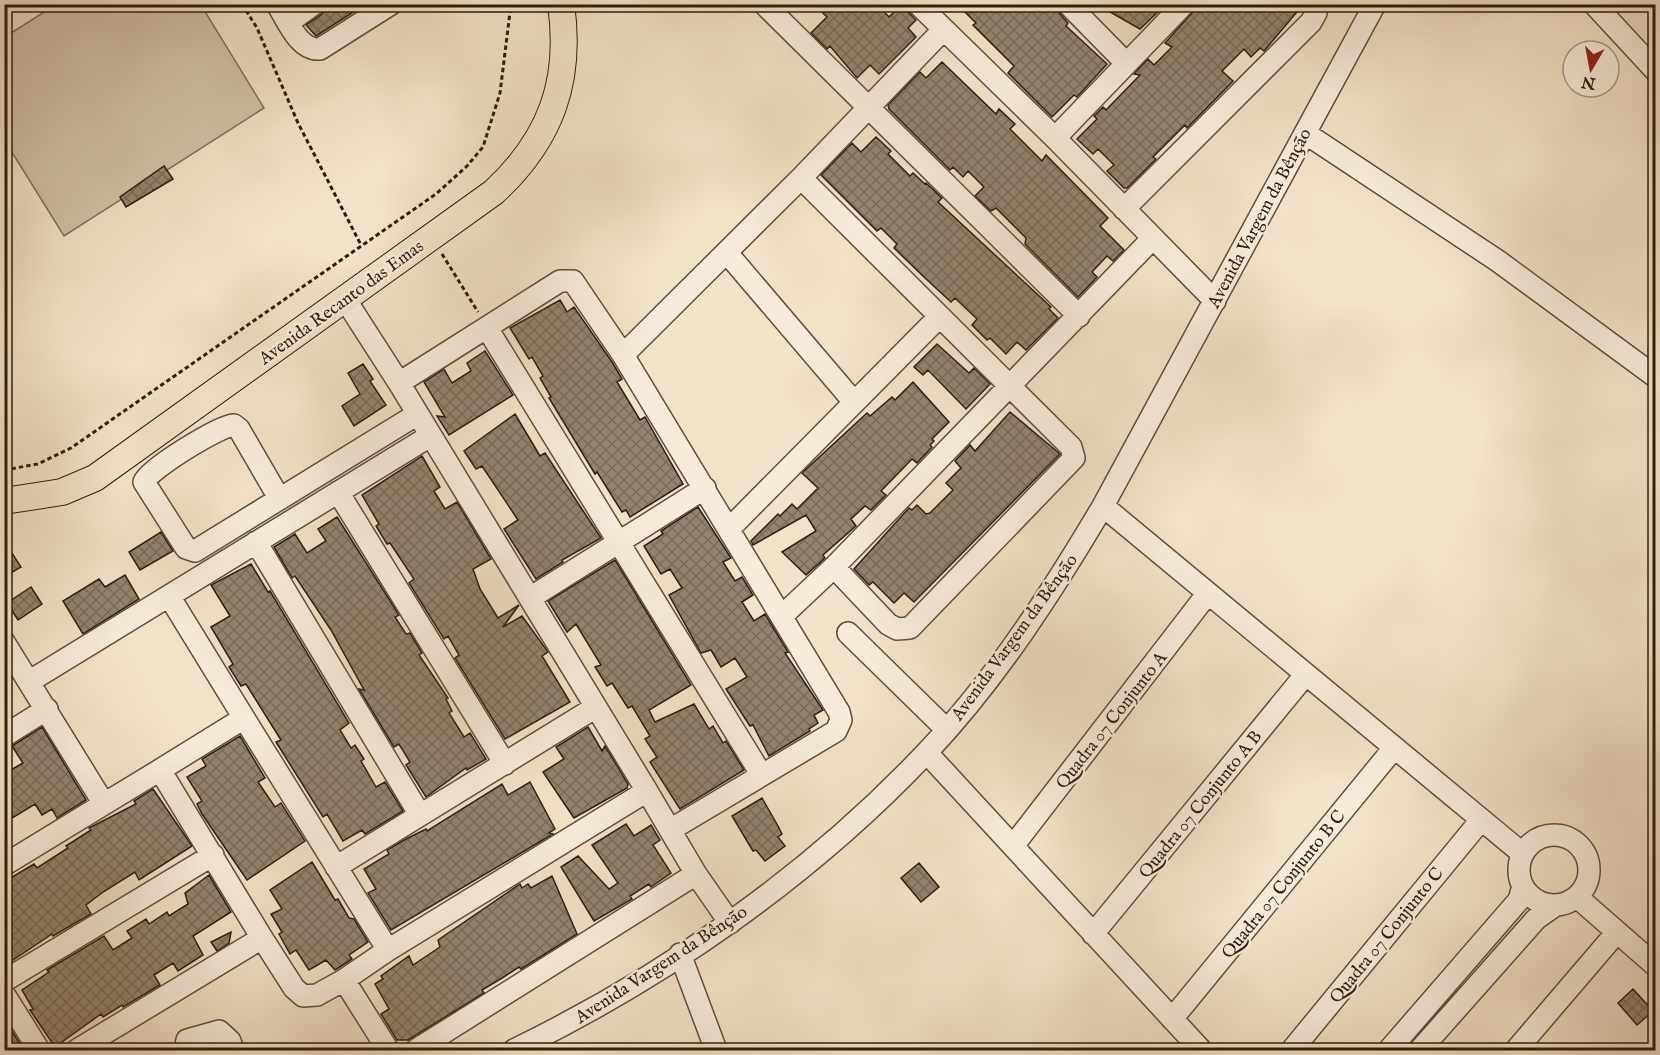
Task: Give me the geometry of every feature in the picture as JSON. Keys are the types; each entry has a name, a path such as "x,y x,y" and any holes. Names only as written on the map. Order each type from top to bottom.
{"main road":[{"name":"Avenida Recanto das Emas","path":"4,501 46,496 79,486 133,452 494,192 511,176 543,132 560,89 564,65 561,4"}],"street":[{"path":"277,4 304,45 320,49 390,4"},
{"path":"289,22 314,4"},
{"path":"764,4 1079,316"},
{"path":"918,4 1215,300"},
{"path":"1068,4 1125,62"},
{"path":"1055,138 1125,62 1184,4"},
{"path":"1124,209 1311,21 1316,13 1315,4"},
{"name":"Avenida Vargem da Bênção","path":"514,1050 571,1022 730,923 841,836 927,753 947,730 1057,584 1103,506 1376,4"},
{"path":"1594,4 1656,71"},
{"path":"623,355 801,178 943,30"},
{"path":"1305,133 1498,261 1656,377"},
{"path":"801,178 1071,447 1074,458 1000,536 906,629 888,624 834,567"},
{"path":"783,615 834,567 1011,387 1152,239"},
{"path":"727,253 854,402"},
{"path":"399,383 560,281 567,280 578,286 783,615 839,712 841,720 836,731 670,830"},
{"path":"345,299 399,383 416,415 530,598 696,874 730,923"},
{"path":"730,528 939,317"},
{"path":"488,328 761,774"},
{"path":"279,498 239,429 234,425 222,428 149,474 145,479 145,485 186,548 192,551 416,415"},
{"path":"30,681 430,436"},
{"path":"133,452 149,474"},
{"path":"530,598 705,488"},
{"path":"338,492 505,764"},
{"path":"1103,506 1522,854"},
{"path":"256,542 420,815"},
{"name":"Quadra 07 Conjunto A","path":"1013,846 1208,593"},
{"path":"169,596 388,950"},
{"path":"848,633 947,730"},
{"path":"4,642 104,804"},
{"name":"Quadra 07 Conjunto A B","path":"1094,934 1306,674"},
{"path":"336,867 596,707"},
{"path":"4,736 47,709"},
{"path":"4,865 244,718"},
{"name":"Quadra 07 Conjunto B C","path":"1172,1019 1394,748"},
{"path":"927,753 1201,1050"},
{"path":"160,770 262,938 294,988 303,996 318,995 344,980 388,950 647,791"},
{"name":"Quadra 07 Conjunto C","path":"1292,1050 1481,820"},
{"path":"1389,1050 1519,900 1523,886 1519,868 1522,854 1537,840 1547,836 1559,835 1579,845 1589,866 1585,888 1577,897 1556,905 1536,919 1420,1050"},
{"path":"4,981 213,855"},
{"path":"416,1050 696,874"},
{"path":"1523,886 1534,898 1556,905"},
{"path":"1577,897 1656,966"},
{"path":"1516,1050 1617,932"},
{"path":"77,1050 262,938"},
{"path":"681,954 716,1050"},
{"path":"344,980 388,1050"},
{"path":"4,994 39,1050"},
{"path":"185,1050 187,1040 219,1031 230,1041 233,1050"}],"path":[{"path":"242,4 257,28 298,123 361,245"},
{"path":"4,470 38,464 71,448 436,194 467,166 483,147 500,93 511,4"},
{"path":"432,237 488,328"}],"shaded area":[{"path":"55,5 201,5 264,108 64,236 5,141 5,37"}],"building":[{"path":"326,4 366,4 316,36 306,25 322,14"},
{"path":"814,4 877,4 889,17 901,5 916,20 908,28 916,37 879,74 870,65 857,78 830,46 827,49 811,33 827,17"},
{"path":"957,4 1052,4 1068,23 1066,26 1107,64 1077,97 1074,95 1052,117 1008,73 1014,66 973,25 976,23"},
{"path":"1096,4 1166,4 1140,29"},
{"path":"1200,4 1302,6 1264,51 1260,48 1251,57 1244,49 1222,71 1233,81 1187,128 1185,125 1153,157 1156,159 1127,188 1124,188 1107,171 1114,165 1098,149 1093,154 1077,139 1097,119 1094,116 1103,107 1106,110 1140,75 1134,74 1148,59 1154,65 1172,47 1165,43"},
{"path":"942,62 996,114 999,109 1015,124 1010,129 1042,161 1046,155 1108,218 1100,226 1124,250 1113,261 1107,256 1092,272 1097,277 1078,297 1025,244 1026,238 996,208 991,211 975,196 984,187 968,171 963,177 953,167 950,170 889,109 888,105 920,72 926,78"},
{"path":"876,137 891,151 888,154 910,176 913,173 926,183 942,198 938,202 1051,307 1049,309 1058,318 1026,350 1017,342 1006,354 990,338 987,340 972,325 977,319 955,298 951,302 925,278 894,248 897,244 881,228 877,231 821,175 852,143 861,152"},
{"path":"164,166 173,179 126,207 120,197"},
{"path":"560,300 567,312 574,307 612,362 622,379 617,382 640,420 645,417 683,484 630,517 626,510 622,512 597,472 595,474 549,398 551,397 540,378 543,376 532,357 529,359 510,328"},
{"path":"937,344 969,373 974,368 990,384 966,409 928,370 923,375 914,367"},
{"path":"485,351 513,395 449,435 437,416 445,417 424,382 444,369 452,383 471,371 467,363"},
{"path":"363,364 373,379 370,381 386,405 354,426 342,406 360,394 348,373"},
{"path":"913,382 949,422 932,439 934,441 930,445 932,447 917,463 912,459 881,491 886,495 871,510 865,506 851,519 856,526 823,555 825,558 806,575 782,552 816,531 806,515 753,545 751,541 778,514 780,516 792,504 797,509 818,488 802,473 867,413 870,416 892,397 895,400"},
{"path":"1010,412 1060,454 914,602 904,593 894,603 873,582 869,585 854,569 909,508 912,510 917,505 926,514 930,513 953,490 946,483 961,468 955,461 970,445 975,451"},
{"path":"515,414 540,456 545,453 601,538 562,560 563,562 536,579 504,529 518,520 482,466 476,469 464,451"},
{"path":"422,456 440,487 434,491 445,509 457,502 491,559 473,569 480,589 498,618 519,605 503,627 522,616 548,652 542,656 570,702 505,739 455,658 459,655 448,636 444,639 409,583 414,579 390,543 387,544 376,526 379,524 362,495"},
{"path":"698,507 731,558 723,562 735,581 742,577 753,595 742,602 754,621 765,614 788,652 785,653 823,710 814,715 818,723 809,729 810,731 769,756 753,725 750,726 726,689 747,677 735,658 721,667 711,650 701,653 669,595 682,588 670,569 661,574 644,546 663,534 661,531"},
{"path":"337,517 399,615 395,617 406,634 410,633 422,653 419,655 448,698 446,699 452,711 449,713 464,737 470,733 486,759 467,770 466,768 426,797 406,765 410,762 399,744 394,747 359,689 364,690 331,630 295,576 292,578 274,547 295,534 307,553 326,541 318,529"},
{"path":"161,532 173,551 140,570 129,552"},
{"path":"4,541 21,567 4,577"},
{"path":"615,560 691,685 649,710 655,722 694,704 709,729 713,726 723,743 726,741 744,770 680,809 650,762 657,757 645,739 650,736 632,706 628,708 612,683 607,686 595,667 601,665 576,624 567,632 548,601"},
{"path":"251,564 268,592 270,591 349,723 340,730 351,748 355,745 364,759 361,761 376,787 385,782 403,811 365,834 362,830 343,841 327,814 323,817 276,742 281,740 246,684 241,686 229,667 233,664 211,627 230,616 211,585"},
{"path":"125,575 139,599 83,634 63,601 99,579 105,587"},
{"path":"31,587 42,604 18,620 7,603"},
{"path":"42,727 86,800 57,818 52,809 42,815 35,804 4,823 4,774 23,763 12,746"},
{"path":"588,727 602,751 605,746 628,784 627,788 574,818 543,772 564,759 556,747"},
{"path":"240,736 265,778 258,782 275,807 281,803 305,841 247,880 202,814 197,804 202,801 187,777 206,766 202,759"},
{"path":"530,782 555,829 549,833 553,834 391,930 368,893 376,889 364,869 389,854 387,850 426,829 427,831 502,784 508,795"},
{"path":"153,789 192,846 139,880 135,872 103,892 86,905 91,914 53,936 52,934 4,966 4,936 9,933 4,926 4,910 9,907 4,900 4,882 34,864 37,868 68,848 66,846 91,830 89,828 136,804 134,801"},
{"path":"762,798 782,834 778,837 785,846 765,861 756,850 753,851 732,816"},
{"path":"626,824 634,836 651,825 660,840 653,845 671,873 651,887 649,884 630,896 632,899 594,921 561,867 578,856 609,889 618,883 592,845"},
{"path":"312,862 335,900 338,899 349,918 354,919 368,942 349,955 352,959 335,970 326,960 309,970 296,950 290,954 279,934 282,932 271,914 282,909 270,890"},
{"path":"919,863 939,887 921,902 901,878"},
{"path":"209,875 231,912 193,936 203,955 178,971 173,963 154,975 160,985 103,1017 101,1014 55,1047 30,1010 33,1009 22,990 49,972 47,970 104,936 113,950 132,938 127,931 146,919 149,924 167,912 169,916 188,904 185,893"},
{"path":"552,876 577,934 482,990 484,993 408,1040 397,1040 381,1014 389,1009 375,984 383,979 381,976 409,956 413,965 440,947 438,940 520,884 522,888 528,884 531,888"},
{"path":"231,932 229,943 217,951 211,942"},
{"path":"1633,989 1653,1011 1637,1025 1618,1003"},
{"path":"4,1019 24,1050 4,1050"}]}
